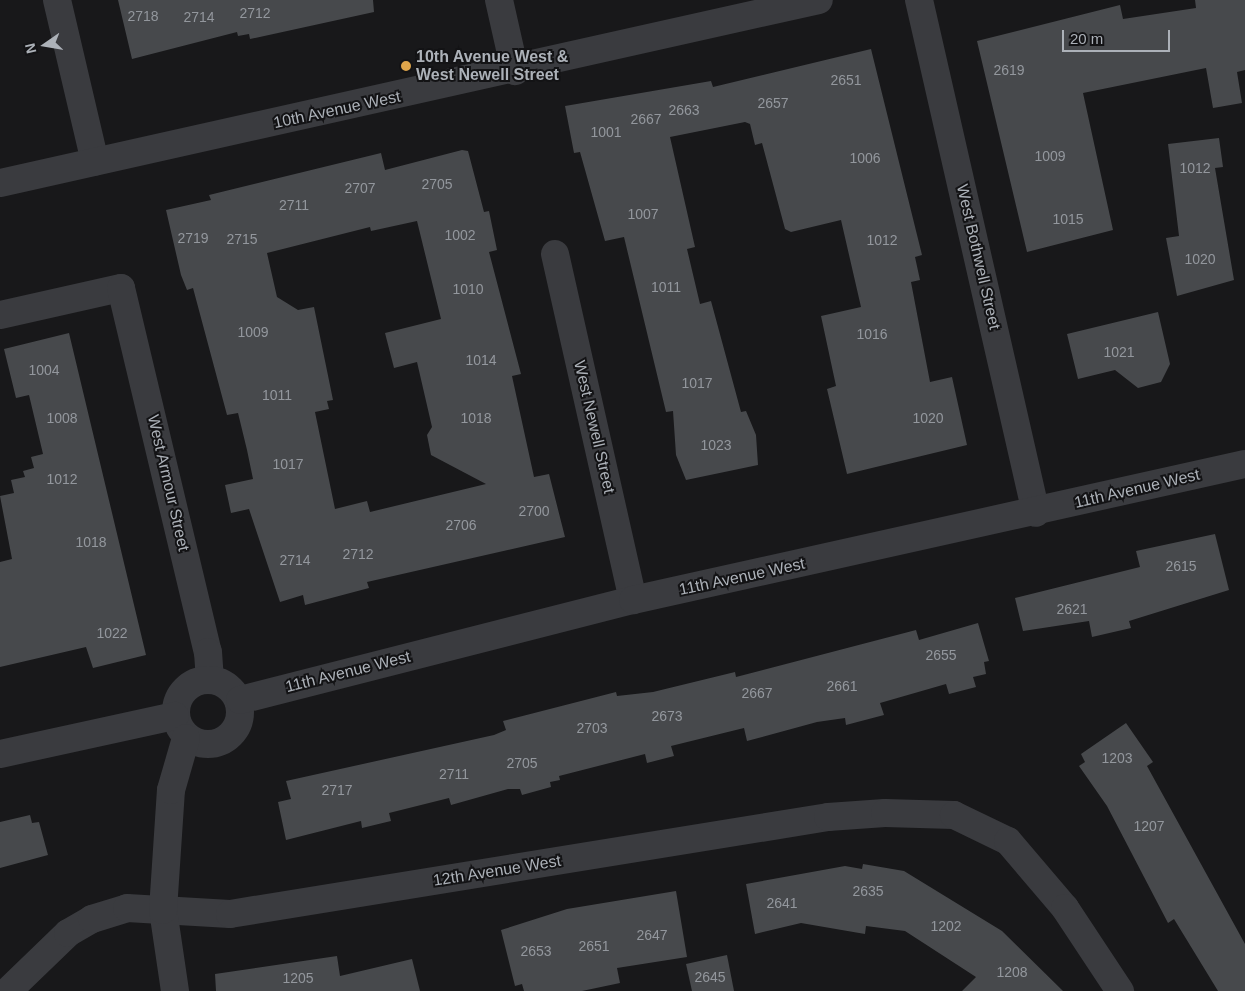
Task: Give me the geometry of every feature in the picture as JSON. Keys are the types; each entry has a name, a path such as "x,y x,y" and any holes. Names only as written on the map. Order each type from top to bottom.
{"street":[{"path":"57,0 95,162"},
{"path":"499,0 516,71"},
{"name":"10th Avenue West","path":"0,183 516,71 819,0"},
{"name":"West Bothwell Street","path":"919,0 1036,513"},
{"name":"West Newell Street","path":"555,254 633,600"},
{"name":"West Armour Street","path":"0,315 121,288 208,652 210,678"},
{"name":"11th Avenue West","path":"240,700 633,600 1036,513 1245,464"},
{"path":"175,991 163,910 171,790 181,727 180,698 198,682 210,678 226,683 240,700 237,722 219,741 198,745 181,727"},
{"path":"0,754 181,727"},
{"name":"12th Avenue West","path":"8,991 68,933 92,918 126,908 230,914 828,817 954,815 1008,841 1065,908 1120,991"}],"building":[{"path":"118,0 373,0 374,12 250,39 249,34 238,36 237,32 132,59"},
{"path":"1195,0 1245,0 1245,70 1237,72 1242,103 1213,108 1206,68 1083,93 1113,230 1027,252 977,41 1120,5 1123,19 1196,8"},
{"path":"871,49 922,255 915,257 920,280 911,282 930,382 952,377 967,445 847,474 827,389 836,386 821,316 861,307 841,220 791,232 785,229 762,143 755,145 750,124 745,122 670,137 695,247 687,249 700,304 711,301 741,412 746,411 756,435 758,465 686,480 676,455 673,411 666,412 624,237 605,241 580,152 574,153 565,106 711,81 713,87"},
{"path":"1219,138 1223,167 1215,168 1234,280 1177,296 1166,238 1179,236 1168,144"},
{"path":"462,150 468,151 484,212 489,211 497,250 489,252 521,374 512,376 534,477 549,474 565,537 367,582 369,588 305,605 303,595 280,602 249,509 231,513 225,485 253,479 247,450 238,413 227,415 193,288 187,290 181,275 166,210 211,200 209,195 381,153 385,170","holes":["417,221 441,319 385,333 394,368 417,362 432,427 427,435 431,455 486,484 370,512 367,501 335,509 315,412 329,409 327,401 333,400 314,307 298,310 277,297 267,253 370,227 371,231"]},
{"path":"1158,312 1170,364 1161,382 1138,388 1115,370 1078,379 1067,334"},
{"path":"69,333 146,655 93,668 86,647 0,667 0,562 12,559 0,496 14,493 11,480 25,477 23,471 34,468 31,457 43,454 29,395 16,398 4,349"},
{"path":"1215,534 1229,590 1129,621 1131,628 1092,637 1089,621 1023,631 1015,598 1140,567 1136,551"},
{"path":"978,623 989,661 984,662 986,674 973,677 976,687 949,694 946,684 880,703 884,715 846,725 845,718 817,722 747,741 744,728 671,746 674,756 647,763 645,754 559,776 560,780 550,782 551,787 522,795 520,789 508,789 451,805 449,798 389,813 391,821 362,828 361,821 286,840 278,802 291,799 286,781 494,735 506,730 503,721 616,692 617,696 653,692 735,672 736,677 916,630 919,640"},
{"path":"1126,723 1153,762 1147,766 1245,944 1245,991 1218,991 1174,919 1168,923 1107,806 1079,766 1085,762 1081,754"},
{"path":"30,815 32,823 39,822 48,855 0,868 0,822"},
{"path":"863,864 904,871 1002,931 1063,991 962,991 976,977 905,931 866,926 865,934 801,923 755,934 746,884 845,866 862,869"},
{"path":"676,891 687,957 617,968 620,983 582,991 524,991 522,984 515,986 501,930 567,909"},
{"path":"727,955 734,991 692,991 686,964"},
{"path":"337,956 340,976 412,959 420,991 216,991 215,974"}],"place":[{"name":"10th Avenue West & West Newell Street","path":"406,66"}]}
